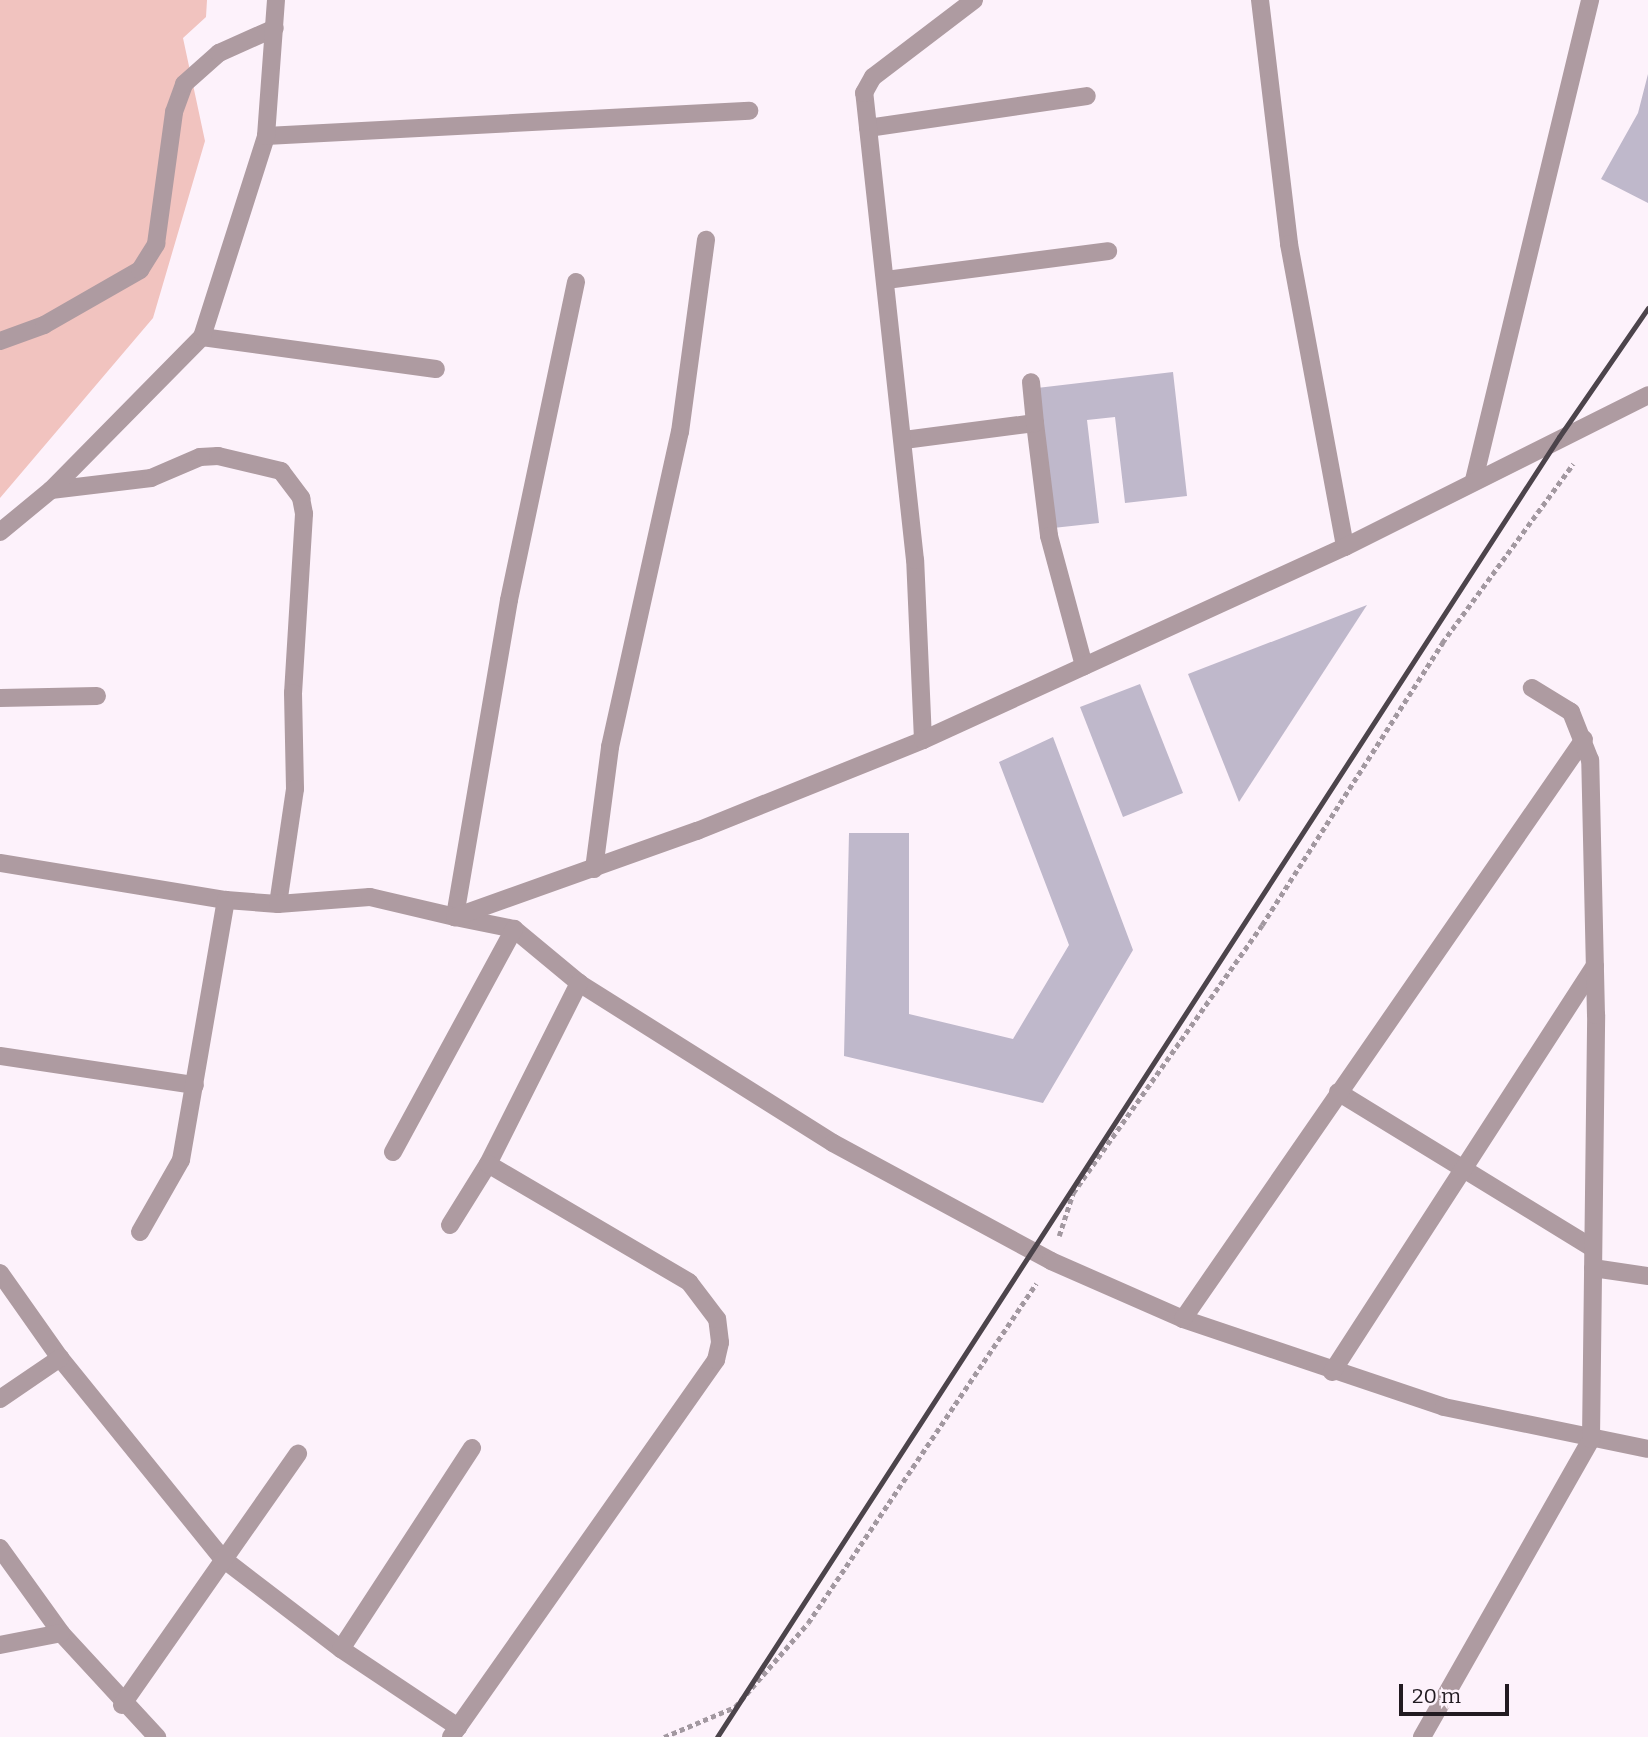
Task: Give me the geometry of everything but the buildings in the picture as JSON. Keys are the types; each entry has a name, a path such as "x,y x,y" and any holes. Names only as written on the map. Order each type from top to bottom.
{"street":[{"path":"0,532 51,490 202,337 266,136 276,0"},
{"path":"923,740 904,440 864,93 873,77 975,0"},
{"path":"1260,0 1289,244 1345,547"},
{"path":"1474,480 1590,0"},
{"path":"0,341 44,325 140,270 156,244 174,112 184,84 219,53 275,27"},
{"path":"868,128 1087,96"},
{"path":"266,136 749,111"},
{"path":"594,869 610,747 680,432 706,240"},
{"path":"886,280 1108,251"},
{"path":"455,918 509,600 576,282"},
{"path":"202,337 436,369"},
{"path":"1031,382 1049,536 1084,666"},
{"path":"455,918 594,869 923,740 1345,547 1648,394"},
{"path":"904,440 1035,423"},
{"path":"51,490 150,478 200,457 218,456 281,471 301,498 295,789 278,904"},
{"path":"1422,1737 1591,1439 1595,966 1590,760 1584,739 1571,712 1532,688"},
{"path":"0,698 97,696"},
{"path":"1183,1319 1584,739"},
{"path":"0,863 226,900 278,904 370,897 514,929 579,983 832,1143 1051,1261 1183,1319 1332,1372 1444,1407 1648,1449"},
{"path":"140,1232 181,1160 226,900"},
{"path":"393,1152 514,929"},
{"path":"1332,1372 1595,966"},
{"path":"450,1225 488,1164 579,983"},
{"path":"0,1056 195,1085"},
{"path":"1338,1093 1593,1248"},
{"path":"0,1273 60,1358 222,1558 455,1732 716,1360 720,1342 717,1319 689,1282 488,1164"},
{"path":"1593,1268 1648,1276"},
{"path":"0,1399 60,1358"},
{"path":"341,1649 472,1448"},
{"path":"122,1705 222,1558 298,1454"},
{"path":"0,1548 61,1633 122,1705 157,1737"},
{"path":"0,1645 61,1633"}],"path":[{"path":"664,1737 735,1707 808,1623 1051,1261 1073,1193 1262,925 1442,643 1579,456"}],"shaded area":[{"path":"0,0 207,0 206,17 183,38 205,141 153,318 0,498"}],"railway":[{"path":"717,1737 1559,437 1648,308"}]}
